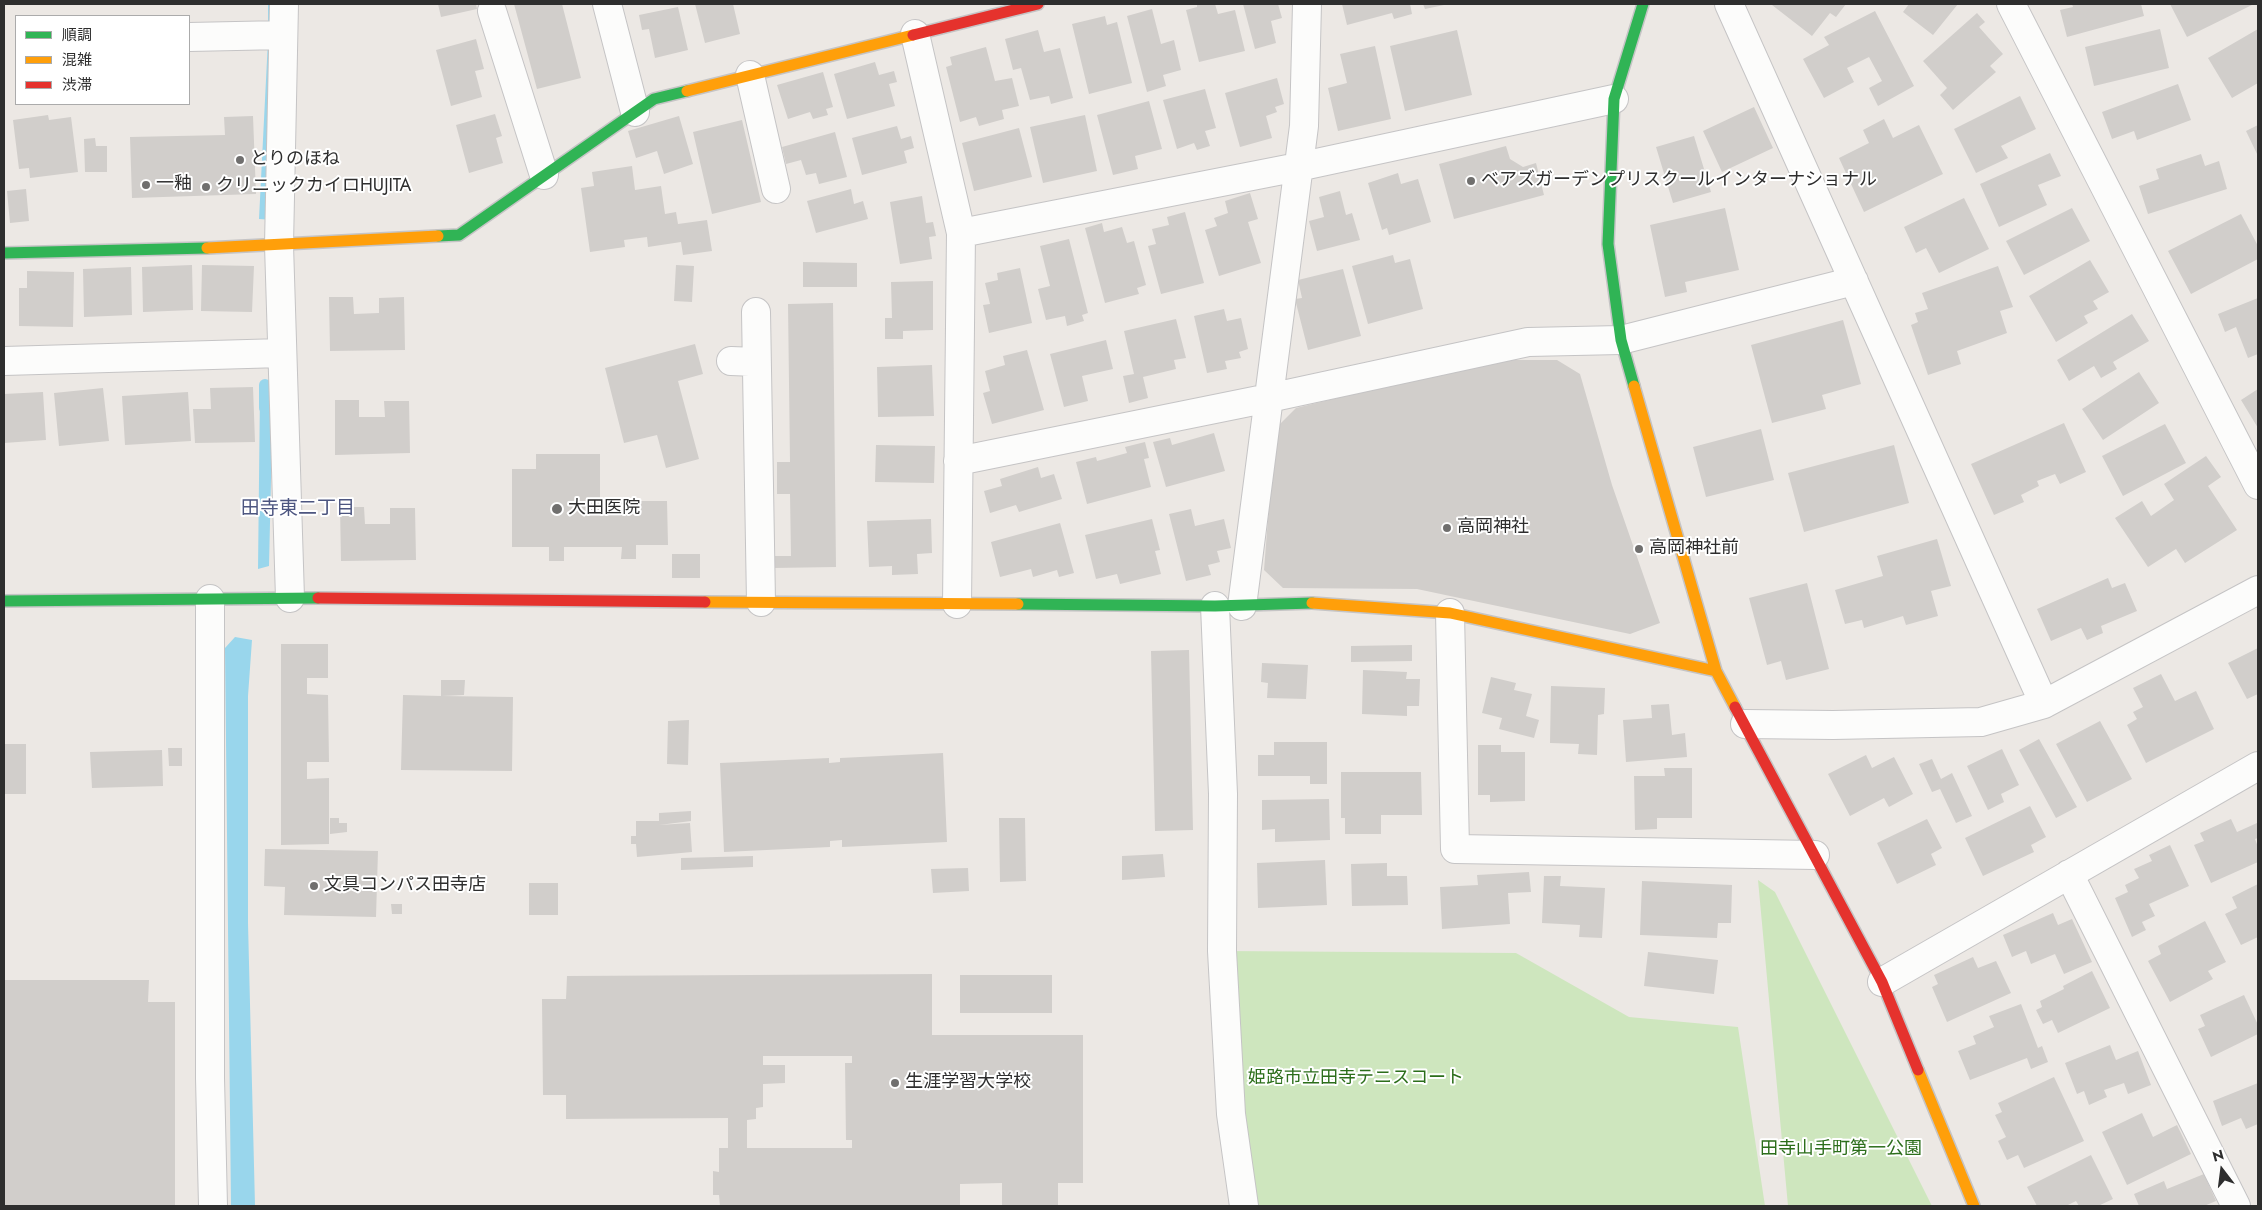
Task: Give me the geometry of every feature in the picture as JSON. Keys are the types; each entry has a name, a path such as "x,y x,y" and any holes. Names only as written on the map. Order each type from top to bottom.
{"street":[{"path":"284,4 278,245 290,598"},
{"path":"607,4 635,112"},
{"path":"4,253 278,245 459,235 654,99 1038,4"},
{"path":"1242,606 1304,126 1307,4"},
{"path":"1643,4 1614,99 1608,244 1621,340 1716,671 1882,982 1974,1206"},
{"path":"1729,4 2044,704"},
{"path":"2011,4 2258,485"},
{"path":"492,11 544,175"},
{"path":"915,34 961,233 957,604"},
{"path":"190,37 283,35"},
{"path":"750,75 776,189"},
{"path":"961,233 1298,167 1614,99"},
{"path":"958,461 1269,398 1528,342 1621,340 1854,281"},
{"path":"756,312 744,361 761,602"},
{"path":"4,361 282,354"},
{"path":"1745,724 1833,725 1981,722 2044,704 2258,590"},
{"path":"4,601 290,598 1215,606 1318,603 1450,614 1716,671"},
{"path":"210,599 210,1078 213,1206"},
{"path":"1215,606 1223,794 1222,951 1231,1114 1244,1206"},
{"path":"1450,614 1455,849 1815,855"},
{"path":"1882,982 2069,874 2257,770"},
{"path":"2069,874 2236,1206"}],"green space":[{"name":"田寺山手町第一公園","path":"1758,880 1775,892 1932,1206 1788,1206"},
{"name":"姫路市立田寺テニスコート","path":"1222,951 1516,953 1629,1017 1738,1027 1765,1206 1244,1206"}],"water":[{"path":"268,4 278,4 273,220 259,219 268,40"},
{"path":"260,390 273,394 269,566 258,569"},
{"path":"235,637 252,640 248,696 248,923 255,1206 231,1206 225,648"}],"building":[{"path":"438,4 476,4 477,9 441,17"},
{"path":"514,4 562,4 581,78 537,89"},
{"path":"695,4 733,4 740,34 705,43"},
{"path":"1197,4 1215,4 1218,14 1235,10 1245,51 1199,62 1186,10 1197,7"},
{"path":"1243,4 1278,4 1282,18 1271,21 1276,43 1255,49"},
{"path":"1342,4 1410,4 1412,14 1394,19 1392,13 1347,25"},
{"path":"1423,4 1444,4 1444,5 1425,9"},
{"path":"1773,4 1846,4 1836,17 1830,13 1812,36"},
{"path":"1909,4 1958,4 1933,35 1903,12"},
{"path":"2072,4 2141,4 2144,16 2067,37 2060,10 2073,7"},
{"path":"2170,4 2254,4 2187,37"},
{"path":"678,7 688,50 655,58 649,29 642,30 639,15"},
{"path":"1152,9 1161,44 1174,40 1181,70 1163,75 1166,86 1147,92 1127,16"},
{"path":"1875,11 1914,86 1878,106 1869,88 1882,81 1869,57 1847,68 1854,82 1824,98 1803,59 1829,45 1824,37"},
{"path":"1977,13 1985,22 1979,27 2003,54 1990,66 1996,72 1953,110 1940,95 1947,88 1923,61"},
{"path":"1105,16 1107,25 1117,22 1132,83 1089,94 1072,24"},
{"path":"2160,29 2169,68 2094,86 2085,47"},
{"path":"2258,29 2258,83 2232,98 2208,58"},
{"path":"1038,30 1044,52 1060,48 1073,98 1051,104 1049,96 1030,100 1021,68 1013,70 1005,39"},
{"path":"1457,30 1472,95 1405,111 1390,46"},
{"path":"476,39 484,69 475,71 482,97 451,106 436,50"},
{"path":"1375,46 1391,119 1338,131 1328,88 1347,83 1340,54"},
{"path":"986,47 995,81 1012,78 1019,106 1002,110 1004,119 979,126 976,117 960,122 946,67 952,65 950,57"},
{"path":"875,62 879,75 894,71 897,82 889,84 895,106 847,119 834,74"},
{"path":"823,72 833,107 826,109 828,115 813,119 810,112 788,119 777,85"},
{"path":"1277,78 1284,104 1275,107 1277,112 1266,116 1272,138 1240,147 1225,93"},
{"path":"2178,84 2191,120 2137,140 2134,131 2112,139 2102,112"},
{"path":"1205,89 1216,128 1205,131 1210,146 1197,150 1194,143 1177,149 1163,100"},
{"path":"2020,96 2036,129 2001,146 2008,158 1976,173 1954,129"},
{"path":"1149,101 1162,149 1135,156 1138,169 1113,175 1097,115"},
{"path":"1754,107 1773,148 1722,172 1703,131"},
{"path":"495,114 502,136 496,138 503,163 469,173 456,125"},
{"path":"48,115 49,120 71,117 78,172 30,178 29,168 19,169 13,120"},
{"path":"1085,115 1097,171 1043,183 1030,127"},
{"path":"253,116 256,194 132,198 130,137 225,135 224,117"},
{"path":"679,116 693,164 664,174 657,151 636,158 628,131"},
{"path":"1884,119 1893,138 1919,125 1943,174 1864,212 1839,158 1869,143 1863,130"},
{"path":"742,120 761,202 712,214 693,132"},
{"path":"2258,125 2258,156 2246,131"},
{"path":"897,126 901,139 911,136 914,148 904,151 907,163 862,175 852,138"},
{"path":"1019,128 1032,177 974,191 962,143"},
{"path":"835,132 847,177 819,184 816,173 806,175 801,160 786,164 782,147"},
{"path":"1694,136 1711,192 1673,203 1656,147"},
{"path":"95,138 96,146 107,146 107,172 85,172 84,139"},
{"path":"1506,146 1510,159 1523,167 1536,163 1544,195 1454,219 1439,164"},
{"path":"2050,153 2061,176 2038,185 2047,205 1999,227 1980,184"},
{"path":"2201,154 2205,166 2219,161 2227,189 2148,214 2139,186 2159,179 2156,169"},
{"path":"632,166 635,190 661,186 665,214 676,212 678,224 707,220 712,251 683,255 681,242 648,247 647,237 624,240 625,247 590,252 581,188 594,186 592,172"},
{"path":"1398,173 1401,184 1418,179 1431,222 1389,235 1387,228 1382,230 1368,183"},
{"path":"26,189 29,221 10,223 7,191"},
{"path":"851,189 854,204 863,201 868,219 816,233 807,201"},
{"path":"1340,191 1346,215 1352,213 1360,240 1317,251 1309,221 1324,217 1319,197"},
{"path":"1250,193 1258,219 1248,222 1261,263 1219,276 1205,230 1217,226 1214,218 1228,213 1225,201"},
{"path":"922,196 926,223 933,222 936,236 929,237 932,259 900,264 890,202"},
{"path":"1964,198 1989,249 1939,273 1926,248 1916,253 1904,227"},
{"path":"1725,208 1739,270 1685,282 1687,292 1665,297 1650,225"},
{"path":"2072,208 2090,241 2024,275 2006,241"},
{"path":"1185,212 1204,283 1161,294 1148,246 1156,244 1152,229 1169,225 1167,217"},
{"path":"2241,214 2258,246 2258,259 2191,294 2168,251"},
{"path":"1102,223 1104,232 1122,227 1127,243 1134,241 1146,285 1137,288 1139,294 1105,303 1085,228"},
{"path":"1069,239 1088,313 1082,315 1084,321 1067,326 1065,316 1046,320 1038,289 1050,286 1040,246"},
{"path":"1393,255 1395,263 1410,259 1423,309 1368,324 1352,266"},
{"path":"2090,260 2109,292 2093,301 2098,309 2084,316 2088,323 2056,342 2029,296"},
{"path":"803,262 857,263 857,287 803,287"},
{"path":"192,265 193,310 143,312 142,267"},
{"path":"202,265 254,266 252,312 201,311"},
{"path":"676,265 694,266 692,302 674,301"},
{"path":"1998,266 2013,307 2000,311 2007,333 1957,351 1961,364 1928,375 1911,325 1918,322 1915,313 1928,309 1922,293"},
{"path":"131,267 132,315 84,317 83,269"},
{"path":"1020,268 1032,323 989,333 983,305 990,304 985,283 998,280 997,273"},
{"path":"1343,269 1361,336 1308,350 1295,299 1302,298 1298,280"},
{"path":"27,271 74,272 73,327 19,326 19,288 27,288"},
{"path":"933,281 933,330 903,331 903,339 885,339 885,318 892,318 891,282"},
{"path":"329,297 353,297 354,314 379,313 379,298 404,297 405,350 330,351"},
{"path":"2258,298 2258,354 2248,358 2236,327 2225,332 2218,314"},
{"path":"833,303 836,567 773,568 773,556 791,556 790,494 777,494 777,462 790,462 788,304"},
{"path":"1224,309 1227,321 1241,318 1248,349 1239,352 1241,358 1225,361 1227,369 1207,373 1194,316"},
{"path":"2132,314 2149,341 2113,362 2117,369 2101,378 2094,366 2069,381 2057,360"},
{"path":"1176,319 1186,358 1174,360 1176,369 1143,377 1148,398 1129,403 1123,376 1134,374 1124,331"},
{"path":"1843,320 1861,384 1822,395 1826,409 1772,423 1751,345"},
{"path":"1106,340 1113,369 1082,376 1088,401 1064,407 1050,354"},
{"path":"695,344 703,374 678,381 699,459 666,468 657,435 624,443 605,368"},
{"path":"1027,350 1044,410 992,424 983,393 990,391 985,371 1005,365 1003,356"},
{"name":"高岡神社","path":"1508,360 1557,360 1580,374 1612,485 1660,623 1630,634 1417,589 1283,588 1264,570 1275,429 1296,408 1461,368"},
{"path":"932,365 934,416 878,417 877,367"},
{"path":"2139,372 2159,403 2103,440 2082,409"},
{"path":"253,387 255,442 195,443 193,409 211,409 210,388"},
{"path":"103,388 109,441 59,446 54,393"},
{"path":"2258,389 2258,428 2241,400"},
{"path":"43,392 46,440 4,443 4,394"},
{"path":"188,392 191,441 125,445 122,396"},
{"path":"335,400 359,400 359,417 385,417 384,401 409,401 410,453 335,455"},
{"path":"2064,423 2086,472 2060,484 2055,474 2037,481 2039,486 2021,495 2024,502 1994,515 1971,464"},
{"path":"2165,424 2186,463 2123,496 2102,456"},
{"path":"1761,429 1774,480 1706,497 1693,447"},
{"path":"1214,433 1225,471 1166,487 1153,442 1170,438 1172,445"},
{"path":"1145,442 1149,458 1144,459 1151,487 1087,504 1076,462 1096,457 1097,461 1127,453 1125,447"},
{"path":"876,445 935,446 934,483 875,482"},
{"path":"1894,445 1909,503 1804,532 1788,473"},
{"path":"536,454 600,454 600,501 667,501 668,545 636,545 636,559 621,559 622,547 564,547 564,561 549,561 549,547 512,547 512,469 536,469"},
{"path":"2206,456 2221,477 2208,486 2237,530 2185,563 2176,549 2148,567 2115,518 2142,501 2151,516 2174,500 2164,484"},
{"path":"1038,467 1041,478 1054,474 1062,499 1019,512 1016,505 990,513 984,491 1002,486 1000,479"},
{"path":"340,507 364,507 365,524 390,524 390,508 415,508 416,560 341,561"},
{"path":"1191,509 1195,526 1224,519 1231,548 1217,551 1220,562 1208,565 1211,575 1186,581 1169,514"},
{"path":"931,519 932,553 917,554 918,574 892,575 892,566 869,567 867,521"},
{"path":"1152,519 1160,550 1155,551 1161,574 1120,584 1117,574 1096,579 1085,535"},
{"path":"1060,523 1074,573 1059,577 1057,570 1033,577 1031,569 1000,577 991,542"},
{"path":"1937,539 1951,586 1931,591 1938,616 1906,625 1903,616 1864,628 1862,620 1845,624 1835,590 1883,576 1877,556"},
{"path":"672,554 700,554 700,578 672,578"},
{"path":"2108,578 2112,588 2125,583 2137,611 2101,626 2103,633 2087,640 2081,628 2051,641 2037,609"},
{"path":"1807,583 1829,669 1786,680 1781,661 1767,665 1749,598"},
{"path":"281,644 328,644 328,678 307,678 307,694 328,695 329,762 307,762 307,779 329,778 329,844 281,845"},
{"path":"1412,645 1412,661 1351,662 1351,646"},
{"path":"2258,648 2258,694 2247,699 2228,663"},
{"path":"1189,650 1193,830 1155,831 1151,651"},
{"path":"1262,663 1308,665 1306,699 1267,698 1268,683 1261,682"},
{"path":"1363,670 1407,672 1406,679 1420,679 1419,706 1407,706 1407,716 1362,714"},
{"path":"2161,674 2175,701 2196,691 2214,729 2146,763 2127,725 2137,719 2133,712 2143,707 2133,688"},
{"path":"1491,677 1516,683 1514,690 1532,694 1526,716 1539,720 1534,738 1499,729 1502,718 1482,713"},
{"path":"441,680 465,680 464,695 442,696 513,697 512,771 401,770 403,695 441,696"},
{"path":"1551,686 1605,688 1604,714 1598,715 1597,755 1578,754 1579,744 1550,743"},
{"path":"1669,704 1672,735 1685,733 1687,757 1626,762 1623,720 1652,718 1651,705"},
{"path":"689,720 688,765 667,764 668,721"},
{"path":"2100,721 2132,779 2087,802 2056,744"},
{"path":"2039,739 2077,807 2056,818 2019,750"},
{"path":"1274,742 1327,742 1327,784 1310,784 1310,776 1258,776 1258,755 1274,755"},
{"path":"4,744 26,744 26,794 4,794"},
{"path":"1478,745 1501,745 1501,752 1525,752 1525,801 1490,802 1490,795 1478,795"},
{"path":"168,748 182,748 182,766 169,766"},
{"path":"2002,749 2019,785 2001,794 2004,802 1988,810 1967,766"},
{"path":"162,750 163,786 92,788 90,752"},
{"path":"943,753 947,842 842,847 842,840 830,841 830,847 724,852 720,763 829,758 829,763 840,762 840,758"},
{"path":"1866,755 1872,768 1894,757 1913,794 1889,807 1884,798 1850,816 1828,774"},
{"path":"1932,759 1941,779 1952,773 1972,816 1956,823 1940,789 1932,792 1919,764"},
{"path":"1664,768 1692,768 1692,818 1657,818 1657,829 1635,830 1634,776 1665,776"},
{"path":"1341,772 1421,772 1422,815 1381,815 1381,834 1345,834 1345,818 1341,818"},
{"path":"1329,799 1330,840 1275,842 1275,829 1262,830 1262,800"},
{"path":"2030,806 2046,837 2031,845 2034,852 1983,876 1965,838"},
{"path":"691,811 691,821 659,825 690,823 692,852 637,857 636,844 631,844 631,836 636,836 636,821 659,821 659,813"},
{"path":"330,818 339,818 339,823 347,823 347,832 330,834"},
{"path":"999,818 1025,818 1026,881 1000,882"},
{"path":"1927,819 1942,848 1931,854 1936,865 1897,884 1877,843"},
{"path":"2231,819 2237,832 2257,823 2258,838 2255,839 2258,847 2258,862 2211,883 2194,845 2204,841 2200,833"},
{"path":"2170,845 2189,886 2149,904 2155,916 2142,922 2146,930 2132,937 2115,898 2128,892 2125,885 2139,878 2134,869 2152,861 2149,855"},
{"path":"265,849 378,851 376,917 284,915 285,887 264,886"},
{"path":"1163,854 1165,877 1122,880 1122,856"},
{"path":"753,856 753,867 681,870 681,858"},
{"path":"1325,860 1327,905 1258,908 1257,863"},
{"path":"1387,863 1387,876 1407,876 1408,905 1352,906 1351,864"},
{"path":"968,868 969,891 933,893 931,869"},
{"path":"1529,872 1531,892 1508,893 1510,924 1442,929 1440,887 1478,885 1477,875"},
{"path":"1544,876 1561,876 1560,886 1605,888 1602,938 1579,937 1580,925 1542,923"},
{"path":"1642,881 1732,885 1731,923 1718,923 1717,938 1640,935"},
{"path":"529,883 558,883 558,915 529,915"},
{"path":"2258,884 2258,937 2241,945 2225,914 2237,908 2232,897"},
{"path":"391,904 402,904 402,914 392,914"},
{"path":"2053,913 2058,925 2072,919 2092,962 2064,974 2055,954 2031,964 2026,951 2012,957 2003,935"},
{"path":"2205,921 2226,962 2208,971 2213,979 2170,1002 2148,961 2161,954 2158,946"},
{"path":"1648,952 1718,960 1714,994 1644,986"},
{"path":"1973,957 1978,968 1996,961 2011,993 1947,1022 1932,987 1938,984 1934,975"},
{"path":"2092,971 2110,1008 2058,1033 2052,1020 2043,1024 2036,1010 2042,1007 2040,1001 2064,989 2063,986"},
{"path":"932,974 932,1035 1083,1035 1083,1183 1058,1183 1058,1206 1002,1206 1002,1183 960,1184 960,1206 720,1206 719,1195 713,1195 713,1171 719,1172 719,1148 728,1148 728,1118 566,1119 566,1095 543,1095 542,999 566,999 567,976","holes":["763,1056 852,1056 852,1063 845,1063 846,1140 852,1140 852,1148 747,1148 747,1120 756,1119 756,1108 763,1107 763,1084 785,1083 785,1065 763,1065"]},
{"path":"960,975 1052,975 1052,1013 960,1013"},
{"path":"4,980 149,980 148,1002 175,1002 175,1206 4,1206"},
{"path":"2244,995 2258,1025 2258,1034 2211,1057 2198,1029 2205,1026 2200,1015"},
{"path":"2021,1004 2038,1048 2042,1046 2048,1062 2031,1069 2027,1058 1970,1080 1958,1051 1976,1044 1973,1036 1994,1027 1989,1016"},
{"path":"2110,1045 2116,1060 2138,1051 2151,1085 2128,1094 2124,1083 2104,1090 2107,1097 2089,1105 2084,1091 2077,1094 2065,1063"},
{"path":"2054,1077 2084,1141 2024,1168 2018,1155 2007,1160 1998,1141 2006,1137 1995,1115 2002,1112 1998,1103"},
{"path":"2258,1083 2258,1124 2246,1129 2241,1118 2222,1126 2213,1101"},
{"path":"2142,1113 2153,1137 2177,1125 2191,1154 2127,1185 2102,1132"},
{"path":"2091,1155 2113,1199 2098,1206 2079,1206 2076,1201 2066,1206 2037,1206 2027,1187"},
{"path":"2204,1174 2216,1201 2204,1206 2139,1206 2134,1194 2164,1181 2167,1189"}],"waterway":[{"path":"265,385 265,408"}],"traffic: fast":[{"path":"1634,386 1621,340 1608,244 1614,99 1643,4"},
{"path":"438,236 459,235 654,99 687,91"},
{"path":"4,253 207,248"},
{"path":"4,601 318,598"},
{"path":"1018,604 1215,606 1312,603"}],"traffic: slow":[{"path":"687,91 913,35"},
{"path":"207,248 438,236"},
{"path":"1634,386 1716,671 1735,707"},
{"path":"705,602 1018,604"},
{"path":"1312,603 1450,613 1716,671"},
{"path":"1918,1070 1974,1206"}],"traffic: jam":[{"path":"913,35 1038,4"},
{"path":"318,598 705,602"},
{"path":"1735,707 1882,982 1918,1070"}],"place":[{"name":"とりのほね","path":"240,160"},
{"name":"ベアズガーデンプリスクールインターナショナル","path":"1471,181"},
{"name":"一釉","path":"146,185"},
{"name":"クリニックカイロHUJITA","path":"206,187"},
{"name":"大田医院","path":"557,509"},
{"name":"高岡神社","path":"1447,528"},
{"name":"高岡神社前","path":"1639,549"},
{"name":"文具コンパス田寺店","path":"314,886"},
{"name":"生涯学習大学校","path":"895,1083"}],"district":[{"name":"田寺東二丁目","path":"298,509"}]}
